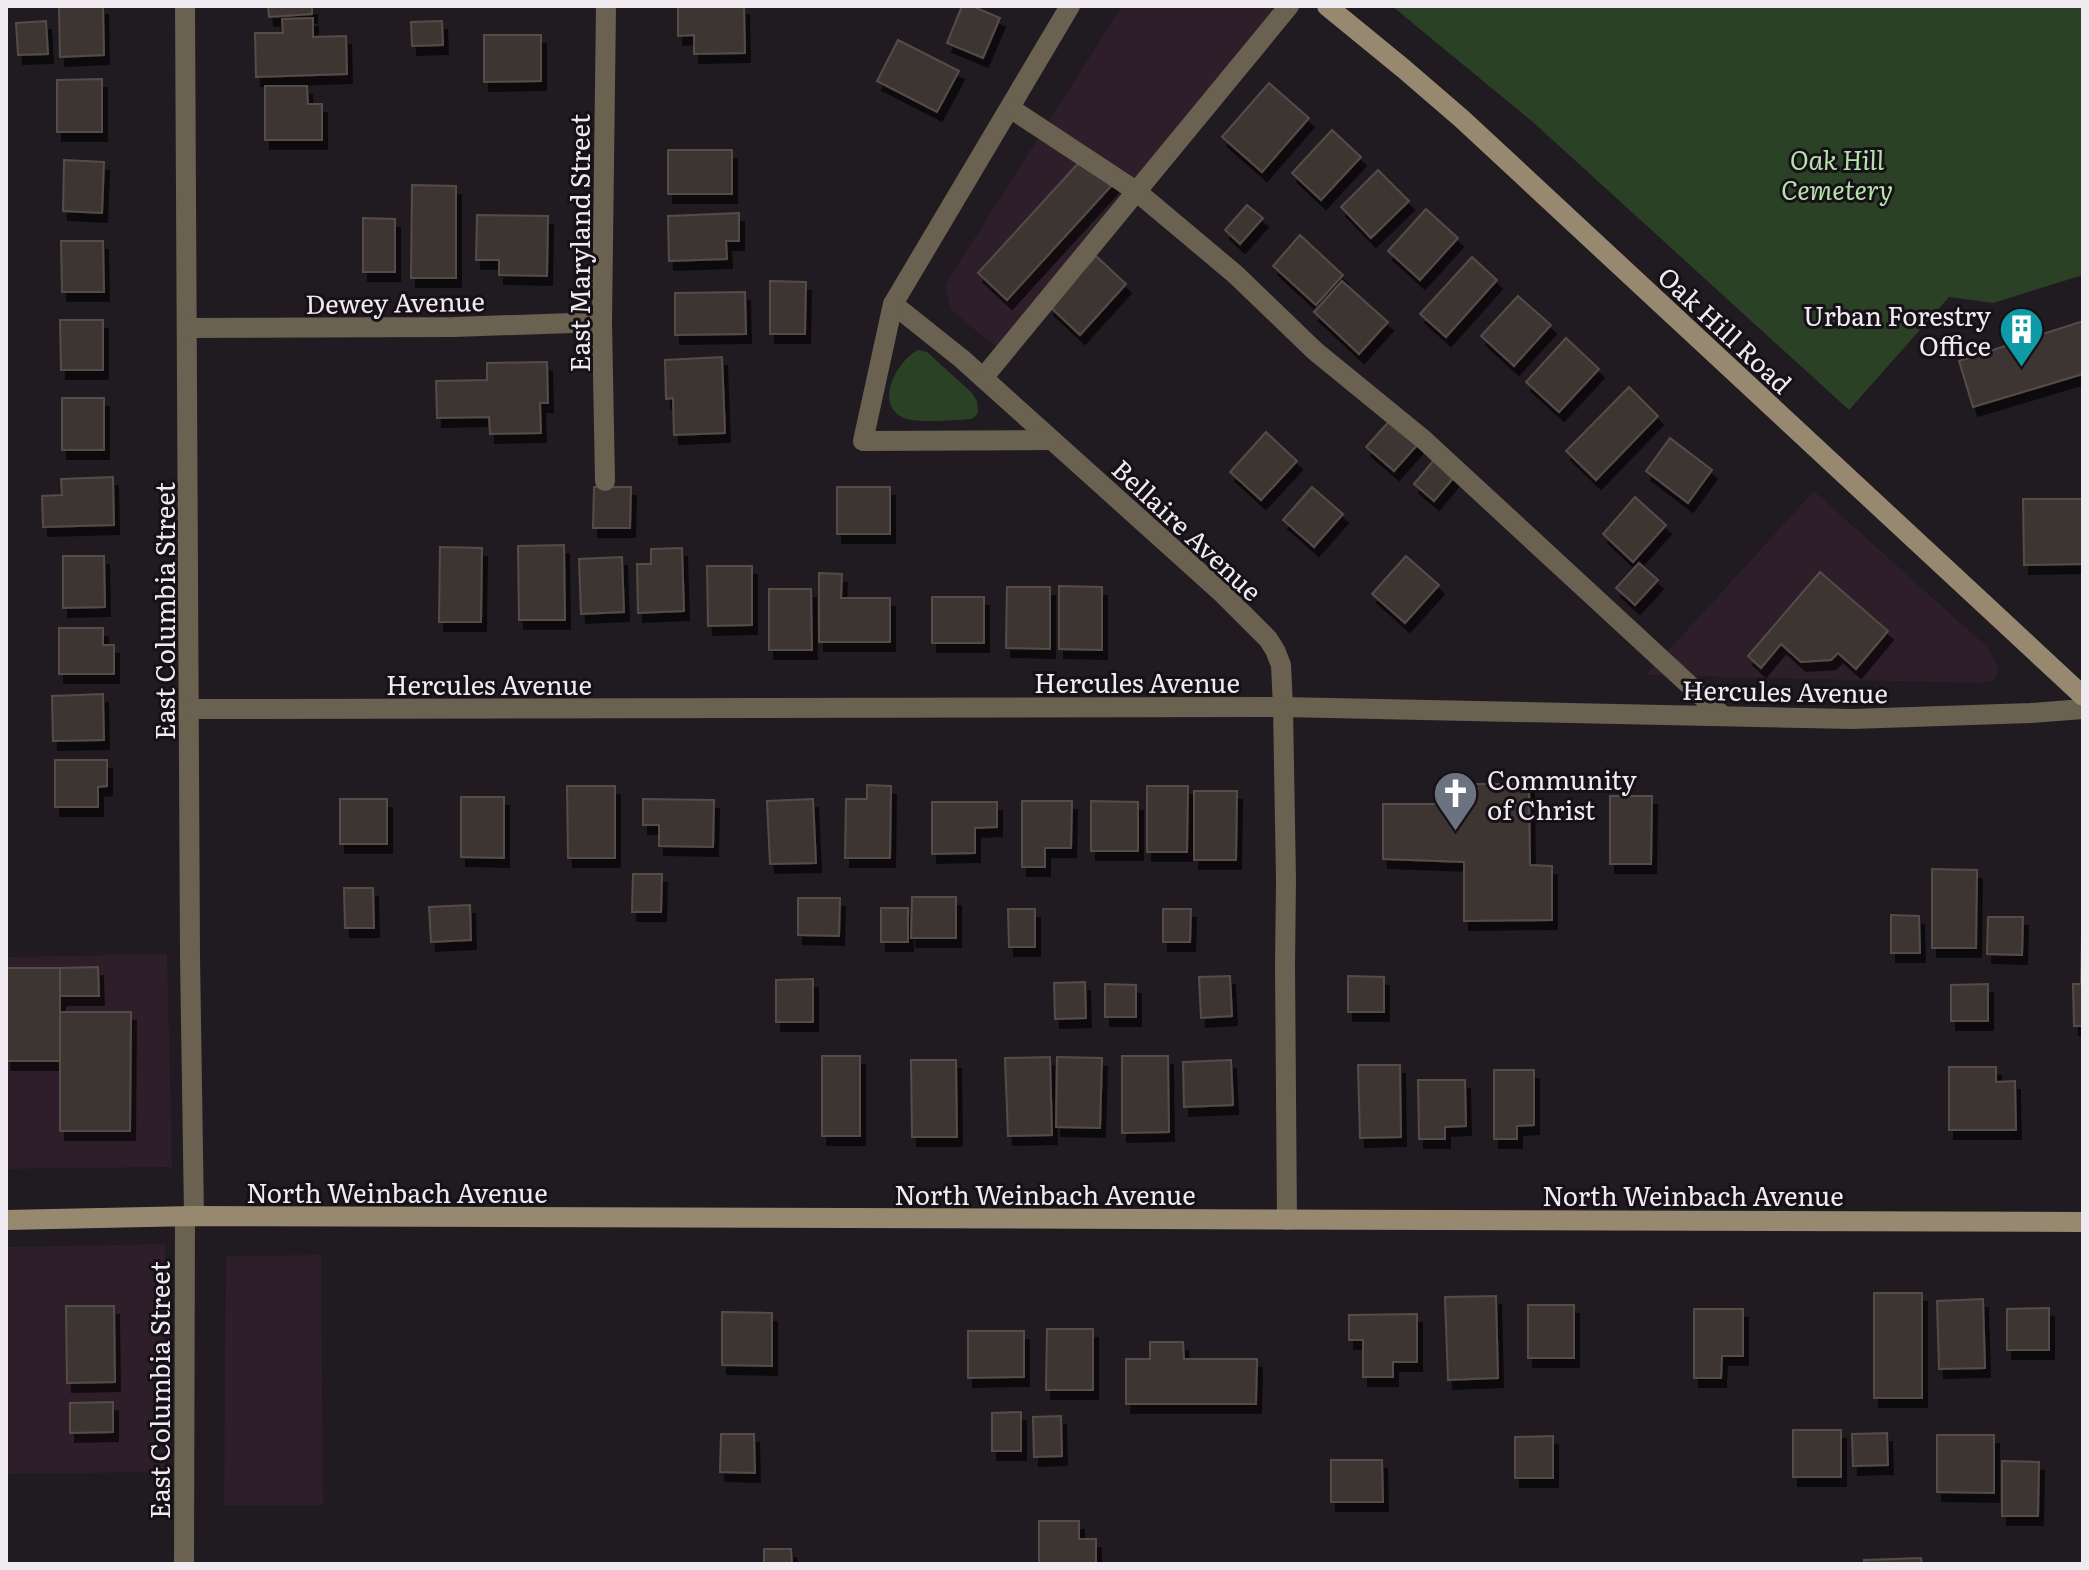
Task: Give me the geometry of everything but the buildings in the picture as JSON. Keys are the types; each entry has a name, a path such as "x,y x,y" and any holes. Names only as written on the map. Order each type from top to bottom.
{"main road":[{"name":"Oak Hill Road","path":"1327,6 1462,119 2083,696"},
{"name":"North Weinbach Avenue","path":"6,1220 189,1216 2083,1222"}],"street":[{"name":"East Columbia Street","path":"184,1564 189,1216 190,709 185,6"},
{"name":"East Maryland Street","path":"605,481 602,322 606,6"},
{"path":"1052,440 863,441 893,304 1070,6"},
{"path":"983,378 1289,6"},
{"path":"1010,108 1136,191 1235,274 1315,351 1424,440 1723,716"},
{"name":"Bellaire Avenue","path":"893,304 983,378 1221,592 1275,650 1281,665 1283,707 1287,1220"},
{"name":"Dewey Avenue","path":"188,328 454,327 602,322"},
{"name":"Hercules Avenue","path":"190,709 1283,707 1852,719 2083,709"}],"shaded area":[{"path":"1122,6 1268,6 1281,14 1003,353 951,310 945,285"},
{"path":"1814,491 1987,647 1999,668 1995,680 1981,683 1646,675"},
{"path":"167,954 172,1167 6,1169 6,957"},
{"path":"165,1244 165,1472 6,1474 6,1247"},
{"path":"321,1255 323,1505 224,1505 226,1256"}],"green space":[{"name":"Oak Hill Cemetery","path":"1392,6 2083,6 2083,275 1993,303 1949,297 1849,410 1534,123"},
{"path":"918,350 927,352 972,393 977,401 978,413 972,419 915,420 902,417 894,410 889,392 892,382 903,363"}],"place":[{"name":"Urban Forestry Office","path":"2022,368"},
{"name":"Community of Christ","path":"1456,832"}]}
